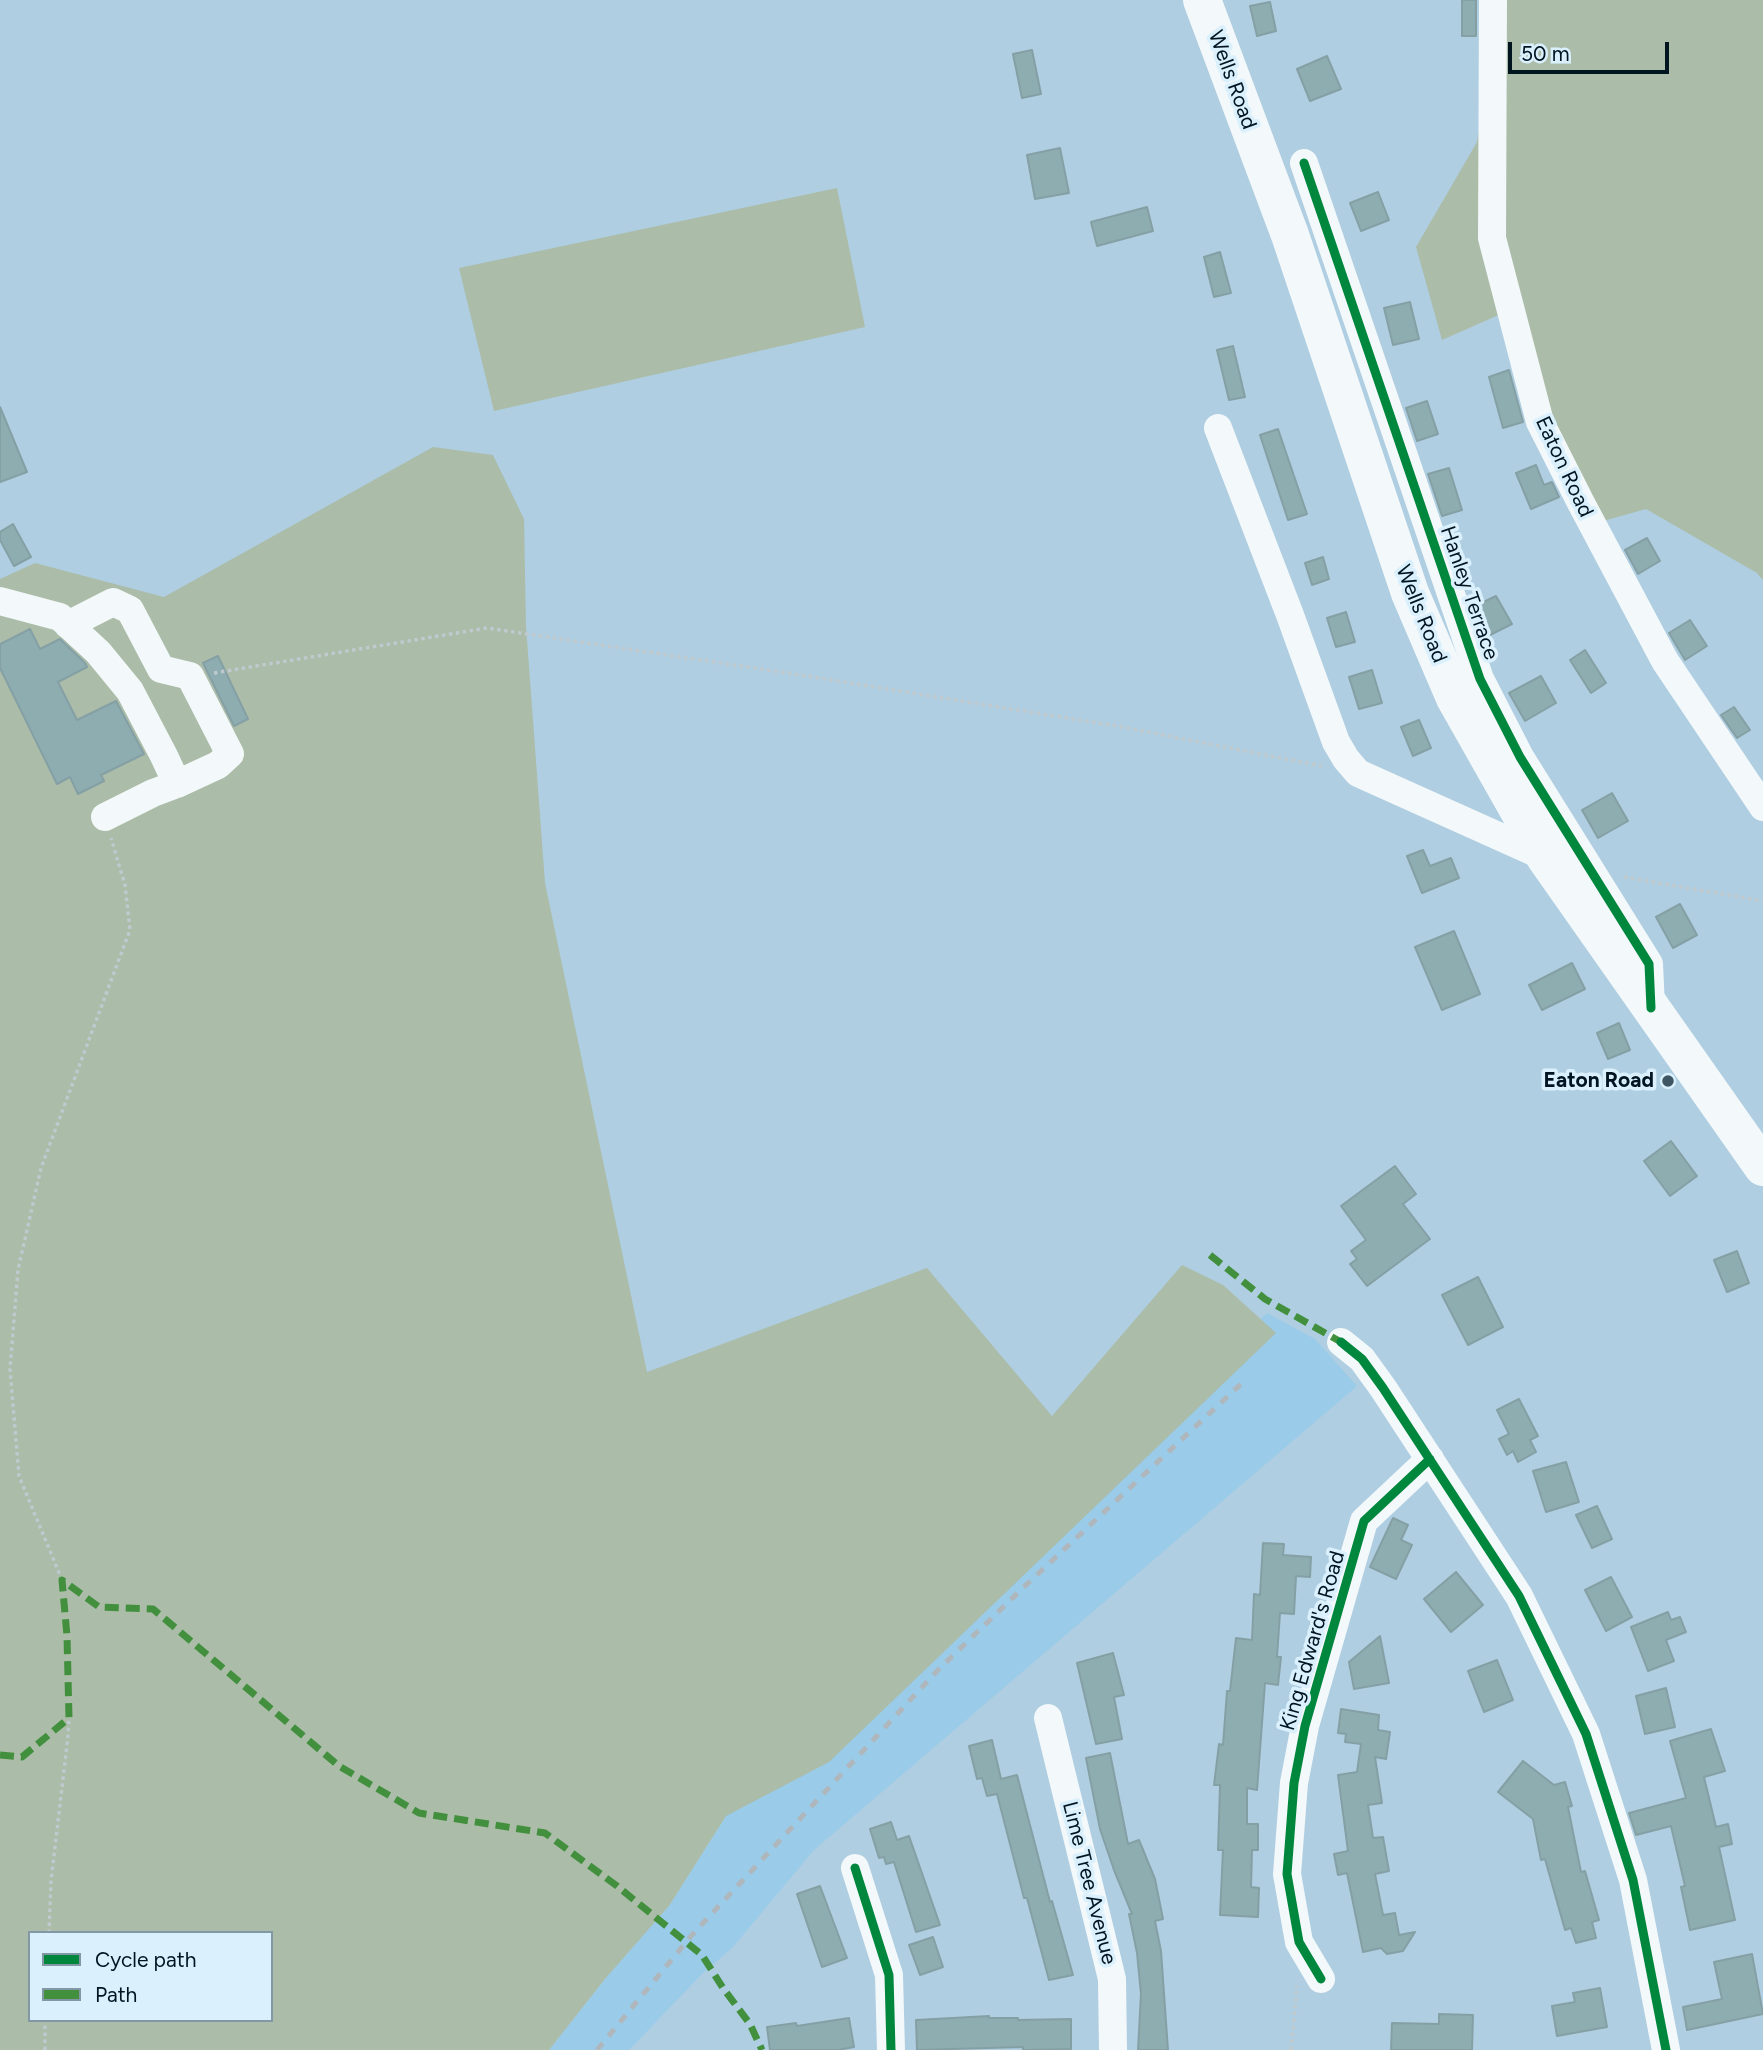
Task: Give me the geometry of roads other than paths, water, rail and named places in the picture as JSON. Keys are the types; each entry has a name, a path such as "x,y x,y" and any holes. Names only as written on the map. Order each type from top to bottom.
{"highway":[{"name":"Wells Road","path":"1202,0 1290,236 1410,593 1455,698 1545,857 1763,1167"}],"street":[{"name":"Eaton Road","path":"1493,0 1492,238 1540,422 1665,661 1763,807"},
{"name":"Hanley Terrace","path":"1304,163 1480,679 1520,757 1649,964 1651,1008"},
{"path":"1218,428 1336,742 1346,759 1358,773 1545,857"},
{"path":"0,601 61,617 98,652 130,691 177,784"},
{"path":"68,625 113,602 130,610 161,669 190,677 230,754 218,765 105,817"},
{"path":"1341,1342 1362,1359 1519,1596 1586,1734 1633,1880 1666,2050"},
{"name":"King Edward's Road","path":"1309,1982 1287,1874 1294,1783 1306,1726 1364,1521 1430,1459"},
{"name":"Lime Tree Avenue","path":"1048,1718 1112,1979 1113,2050"},
{"path":"855,1868 889,1975 891,2050"}],"railway":[{"path":"597,2050 692,1935 939,1669 1243,1382"}],"place":[{"name":"Eaton Road","path":"1668,1081"}]}
